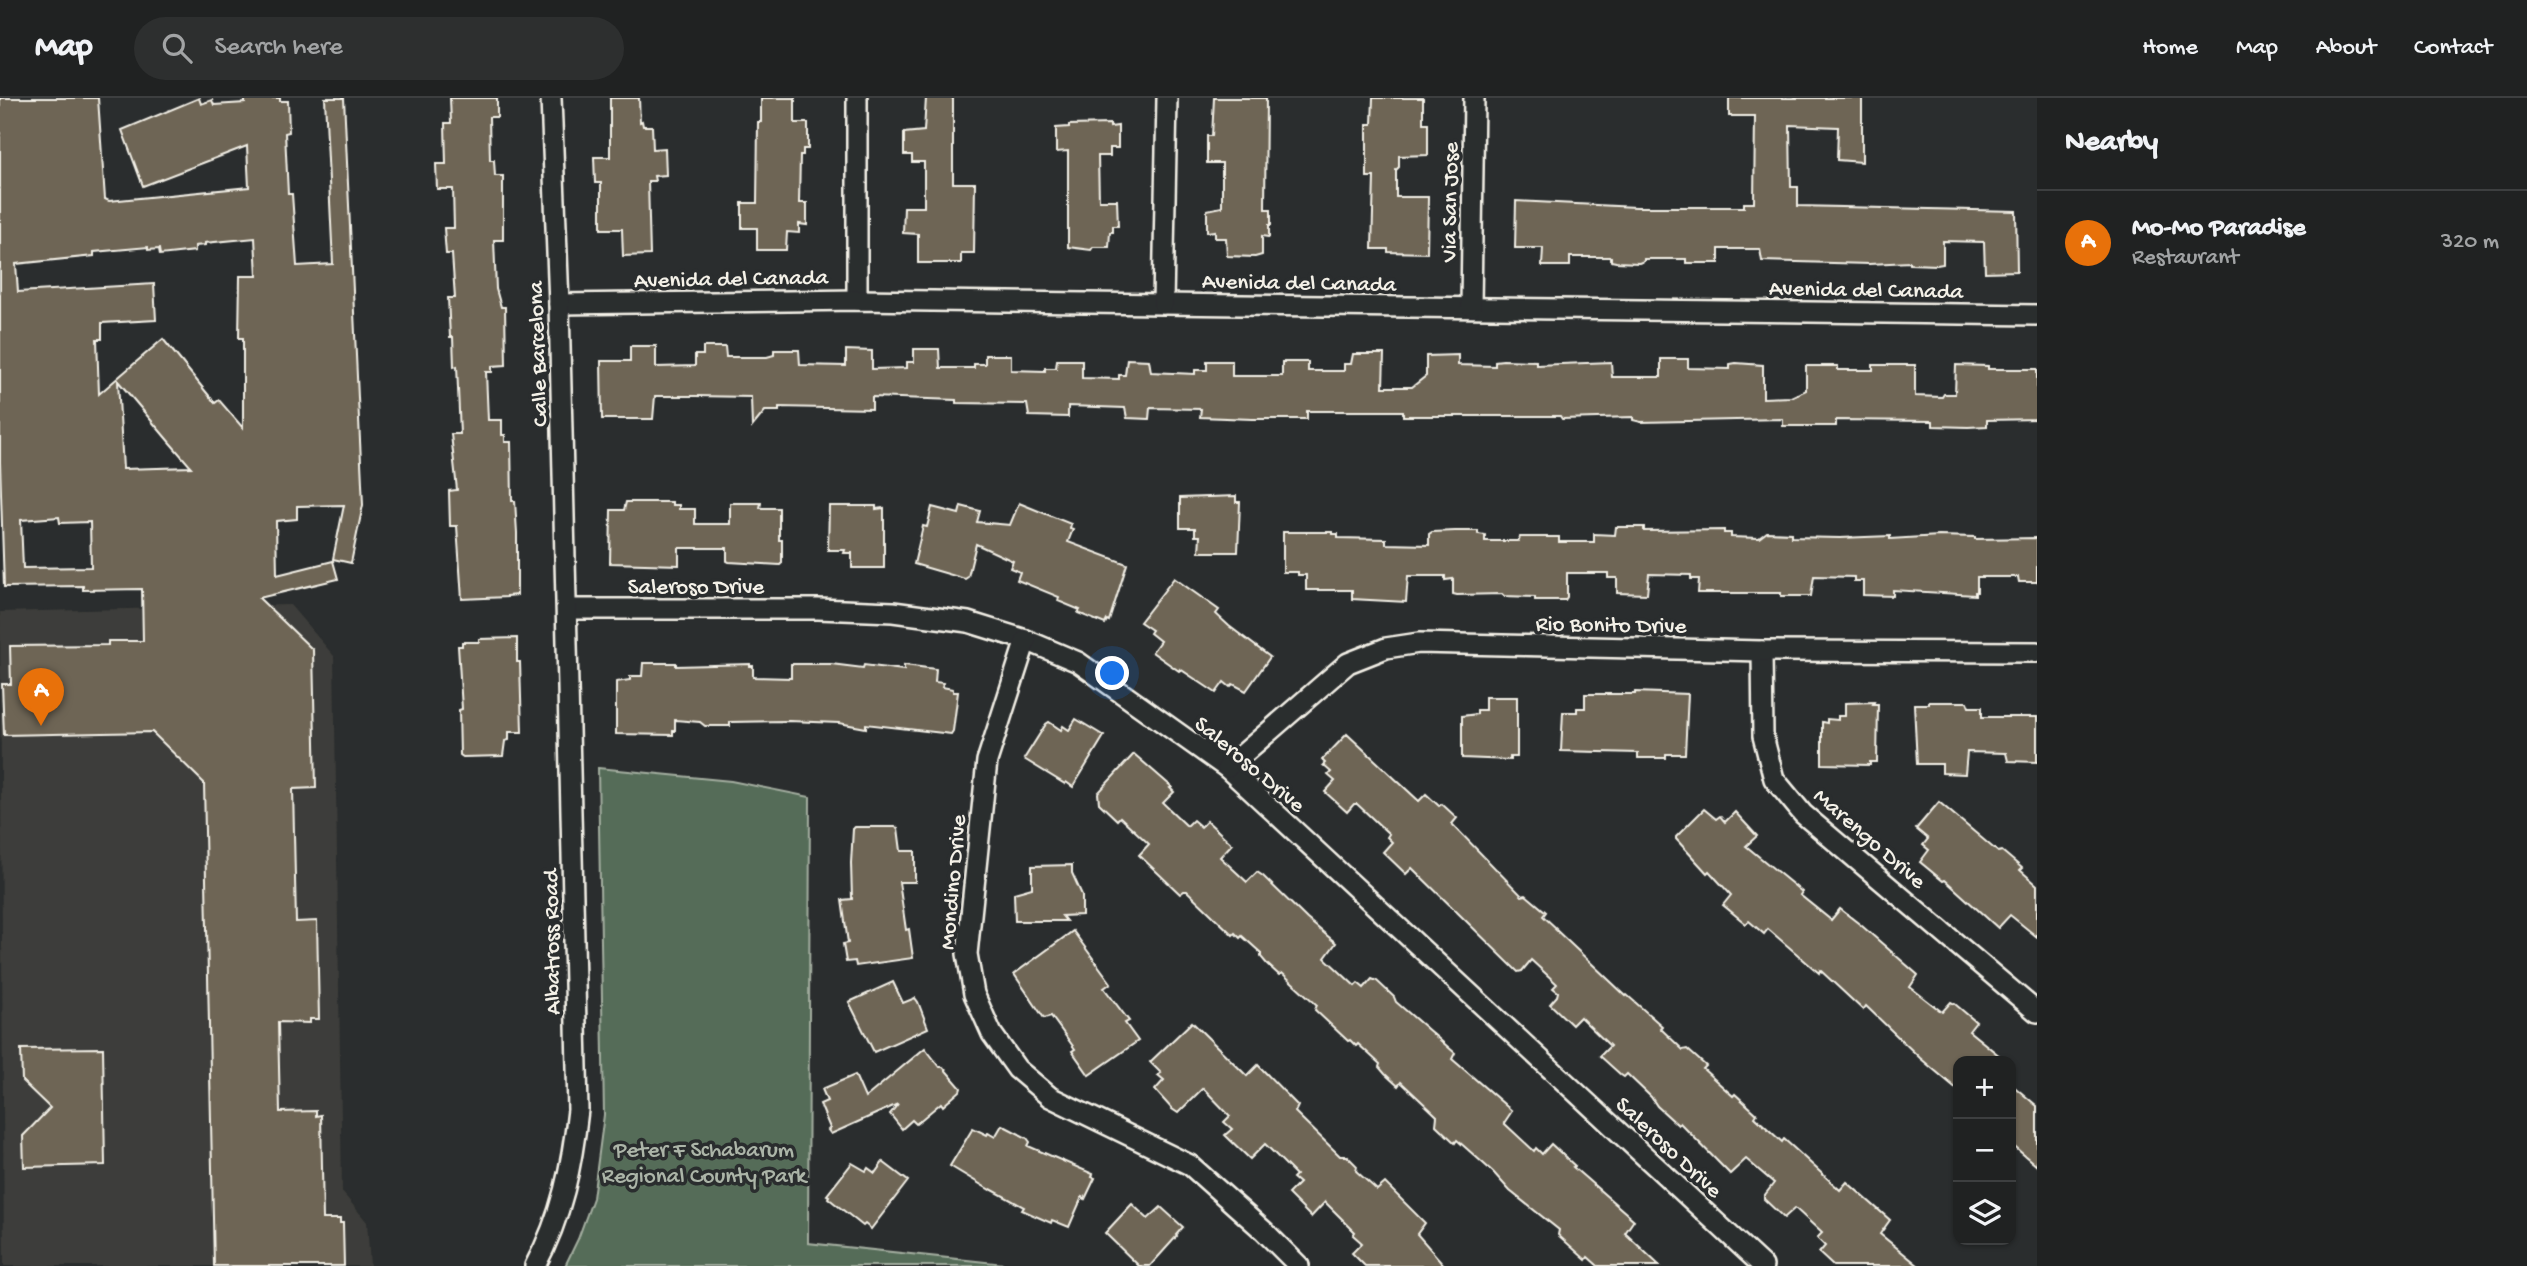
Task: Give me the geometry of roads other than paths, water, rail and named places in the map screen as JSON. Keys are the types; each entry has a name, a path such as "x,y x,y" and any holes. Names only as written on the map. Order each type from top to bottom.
{"street":[{"name":"Calle Barcelona","path":"551,98 568,609"},
{"path":"857,98 857,300"},
{"path":"1163,304 1167,98"},
{"name":"Via San Jose","path":"1471,307 1474,98"},
{"name":"Avenida del Canada","path":"559,304 857,300 2037,315"},
{"name":"Saleroso Drive","path":"568,609 818,609 893,612 968,622 1026,640 1077,662 1227,768 1763,1266"},
{"name":"Albatross Road","path":"535,1266 561,1208 572,1162 578,1110 568,609"},
{"name":"Mondino Drive","path":"1026,640 987,761 967,954 974,994 992,1034 1017,1069 1050,1097 1190,1165 1299,1266"},
{"name":"Rio Bonito Drive","path":"1227,768 1348,663 1386,648 1419,643 1762,651 2037,652"},
{"name":"Marengo Drive","path":"1762,651 1763,736 1774,779 1803,814 2037,1012"}],"place":[{"name":"Mo-Mo Paradise","path":"41,726"}],"park label":[{"name":"Peter F Schabarum Regional County Park","path":"704,1161"}]}
